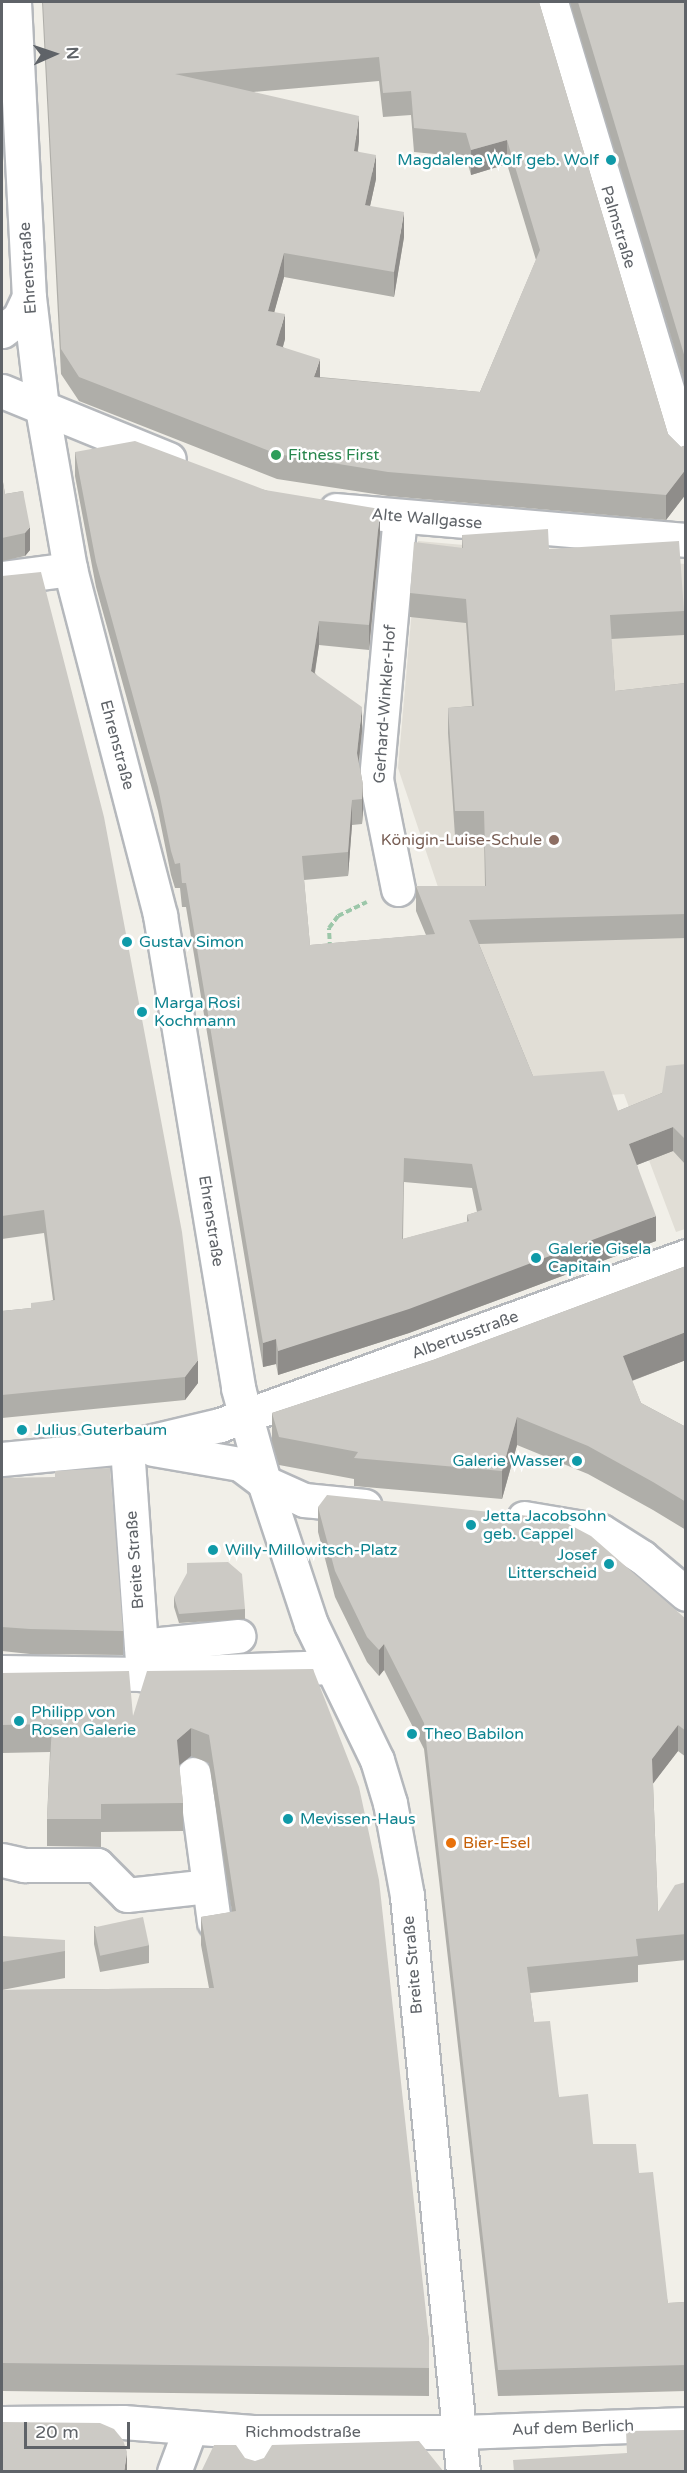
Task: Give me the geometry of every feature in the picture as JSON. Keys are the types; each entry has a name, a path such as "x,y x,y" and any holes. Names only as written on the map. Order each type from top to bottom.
{"street":[{"name":"Ehrenstraße","path":"14,2 29,297 42,408 70,569 160,915 245,1417 264,1482"},
{"name":"Palmstraße","path":"550,2 686,453"},
{"path":"2,331 19,318 29,297"},
{"path":"2,391 193,468"},
{"name":"Alte Wallgasse","path":"307,504 400,517 686,540"},
{"name":"Gerhard-Winkler-Hof","path":"398,889 376,779 400,517"},
{"path":"2,578 70,569"},
{"name":"Albertusstraße","path":"127,1447 245,1417 686,1256"},
{"path":"2,1459 127,1447 174,1451 240,1464 264,1482 304,1500 401,1509"},
{"name":"Breite Straße","path":"127,1447 142,1660"},
{"name":"Breite Straße","path":"264,1482 311,1624 377,1760 390,1803 407,1896 463,2472"},
{"path":"493,1516 572,1524 601,1532 642,1557 686,1594"},
{"path":"142,1660 238,1636"},
{"path":"2,1672 142,1660 331,1667"},
{"path":"194,1774 214,1922"},
{"path":"2,1860 24,1865 97,1865 127,1895 208,1886"},
{"name":"Richmodstraße","path":"2,2423 123,2422 189,2429 253,2432 460,2432"},
{"name":"Auf dem Berlich","path":"460,2432 686,2424"},
{"path":"174,2472 189,2429"},
{"path":"189,2429 192,2472"},
{"path":"253,2432 254,2472"}],"path":[{"path":"330,951 329,928 338,916 398,889"}],"shaded area":[{"name":"Königin-Luise-Schule","path":"418,541 685,564 685,1229 676,1232 624,1094 520,1101 446,911 398,768"}],"building":[{"path":"43,2 539,2 668,434 681,447 686,445 686,469 666,495 388,472 277,454 79,377 61,349","holes":["379,57 383,93 411,91 414,128 466,133 471,150 507,140 540,250 480,392 314,377 320,359 276,345 285,314 268,311 284,253 394,272 404,212 365,205 376,155 354,151 359,116 175,74"]},
{"path":"578,2 686,2 686,361"},
{"path":"135,441 265,490 380,509 369,625 319,621 311,671 362,707 357,753 363,785 362,799 352,800 348,852 302,856 310,945 435,934 416,886 486,886 484,811 455,811 448,708 474,706 466,599 410,593 414,542 463,548 462,535 548,529 549,549 679,541 684,611 610,615 615,691 686,683 686,914 469,920 533,1076 604,1071 618,1111 662,1093 666,1066 686,1064 686,1140 673,1127 629,1144 656,1216 409,1309 278,1351 276,1339 263,1343 186,883 182,883 180,863 175,864 171,851 158,787 96,562 75,452","holes":["404,1158 472,1164 482,1210 467,1215 469,1221 402,1239"]},
{"path":"2,476 5,494 23,491 30,527 25,533 2,538"},
{"path":"41,572 104,817 182,1232 198,1360 185,1377 2,1395 2,1311 31,1308 31,1303 55,1300 44,1210 2,1216 2,576"},
{"path":"686,1266 686,1332 623,1356 641,1403 686,1427 686,1502 588,1446 517,1417 502,1471 354,1458 358,1452 279,1437 272,1413 433,1360"},
{"path":"110,1468 123,1631 2,1627 2,1478 55,1477 55,1471"},
{"path":"327,1495 559,1519 591,1536 686,1619 686,1731 678,1725 652,1759 658,1912 675,1885 686,1882 686,1934 636,1939 638,1956 527,1967 534,2022 550,2021 559,2097 588,2094 593,2144 636,2144 639,2173 653,2172 668,2303 686,2302 686,2365 498,2370 424,1723 384,1644 379,1650 367,1637 335,1571 318,1507"},
{"path":"228,1562 242,1574 245,1609 179,1614 174,1597 187,1573 187,1563"},
{"path":"313,1669 359,1787 379,1880 429,2340 429,2368 2,2363 2,1990 214,1988 201,1917 236,1911 209,1735 191,1728 177,1740 183,1803 101,1804 101,1819 47,1819 52,1724 2,1725 2,1673 129,1671 133,1716 147,1671"},
{"path":"143,1917 149,1945 100,1956 94,1927"},
{"path":"2,1936 65,1940 65,1951 2,1962"},
{"path":"2,2422 100,2423 114,2429 123,2440 127,2452 124,2472 2,2472"},
{"path":"686,2430 686,2472 514,2472 513,2460 627,2453 626,2431"},
{"path":"419,2441 444,2472 201,2472 214,2445 236,2445 245,2458 255,2461 264,2458 272,2445"}],"place":[{"name":"Magdalene Wolf geb. Wolf","path":"611,160"},
{"name":"Fitness First","path":"276,455"},
{"name":"Königin-Luise-Schule","path":"554,840"},
{"name":"Gustav Simon","path":"127,942"},
{"name":"Marga Rosi Kochmann","path":"142,1012"},
{"name":"Galerie Gisela Capitain","path":"536,1258"},
{"name":"Julius Guterbaum","path":"22,1430"},
{"name":"Galerie Wasser","path":"577,1461"},
{"name":"Jetta Jacobsohn geb. Cappel","path":"471,1525"},
{"name":"Willy-Millowitsch-Platz","path":"213,1550"},
{"name":"Josef Litterscheid","path":"609,1564"},
{"name":"Philipp von Rosen Galerie","path":"19,1721"},
{"name":"Theo Babilon","path":"412,1734"},
{"name":"Mevissen-Haus","path":"288,1819"},
{"name":"Bier-Esel","path":"451,1843"}]}
